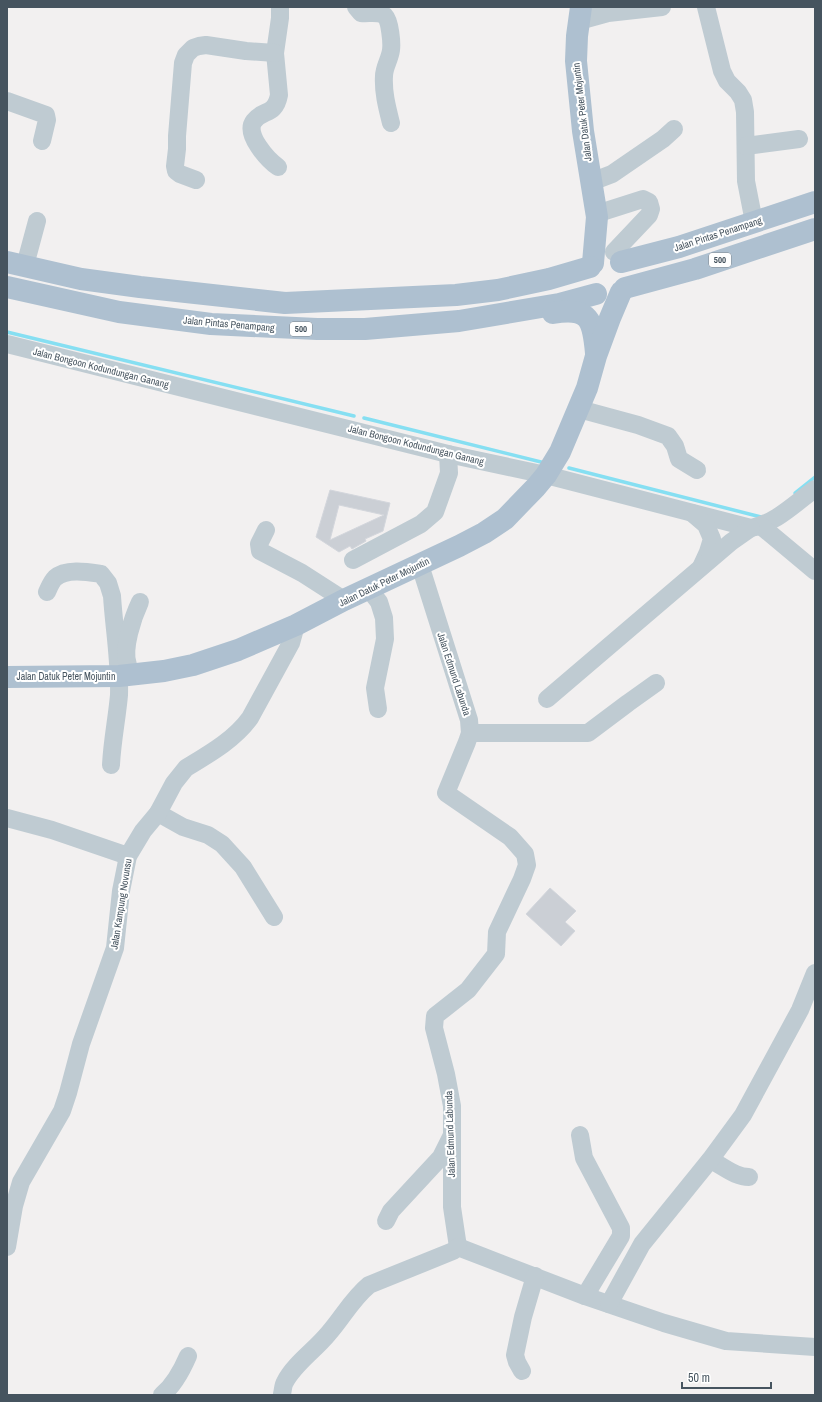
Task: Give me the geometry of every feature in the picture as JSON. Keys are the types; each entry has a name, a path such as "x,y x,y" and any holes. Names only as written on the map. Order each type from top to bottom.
{"main road":[{"name":"Jalan Datuk Peter Mojuntin","path":"580,14 576,61 583,131 596,216 592,265"},
{"name":"Jalan Pintas Penampang","path":"617,257 679,247 815,202"},
{"name":"Jalan Datuk Peter Mojuntin","path":"596,216 617,257"},
{"name":"500","path":"596,294 604,297 610,297 623,290 813,235"},
{"name":"500","path":"17,260 81,279 284,303 463,294 498,290 532,283 592,265 604,257 617,257"},
{"path":"617,257 624,266 628,277 623,290"},
{"path":"592,265 587,279 591,290 596,294"},
{"name":"Jalan Pintas Penampang","path":"7,287 119,312 219,324 316,330 365,329 459,321 559,304 596,294"},
{"name":"Jalan Datuk Peter Mojuntin","path":"7,677 125,676 164,671 193,665 238,650 296,625 344,600 459,546 505,520 546,475 560,452 587,388 596,356 610,318 623,290"},
{"path":"479,318 496,321 564,311 581,314 586,316 591,323 594,332 596,356"}],"street":[{"path":"278,167 270,161 257,144 253,137 252,129 254,121 276,106 278,101 279,95 275,53 280,7"},
{"path":"356,7 361,13 380,14 386,17 388,22 391,49 384,69 383,77 384,93 390,123"},
{"path":"580,14 608,13 662,7"},
{"path":"706,7 722,71 727,81 738,92 743,100 745,112 746,181 754,222"},
{"path":"196,180 180,174 176,171 175,166 183,63 186,55 192,48 206,45 246,51 275,53"},
{"path":"7,101 46,115 47,120 42,141"},
{"path":"591,182 612,174 663,139 674,129"},
{"path":"746,146 799,139"},
{"path":"596,216 643,199 649,202 651,209 649,214 617,257"},
{"path":"7,250 17,260 36,221"},
{"name":"Jalan Bongoon Kodundungan Ganang","path":"7,344 448,454 546,475 692,513 756,527"},
{"path":"578,409 638,425 668,436 675,446 679,459 697,470"},
{"path":"353,560 421,524 435,512 449,473 448,454"},
{"path":"547,699 731,542 786,512 815,489"},
{"path":"692,513 706,525 712,539 701,568"},
{"path":"756,527 815,572"},
{"path":"266,530 259,544 260,551 302,573 344,600"},
{"name":"Jalan Edmund Labunda","path":"420,565 469,720 470,733 446,793 510,837 525,854 527,865 497,932 496,954 468,990 435,1016 434,1028 452,1106 452,1207 458,1247"},
{"path":"47,592 55,579 60,575 82,571 100,574 108,583 112,596 125,676"},
{"path":"369,589 379,602 384,618 385,639 375,688 378,709"},
{"path":"111,765 112,740 118,695 125,676 127,647 134,615 140,602"},
{"name":"Jalan Kampung Novunsu","path":"7,1247 14,1206 22,1182 62,1111 81,1044 115,948 121,891 128,856 143,831 158,813 180,774 186,768 231,738 242,729 250,718 291,643 296,625"},
{"path":"470,733 588,733 656,683"},
{"path":"158,813 183,827 208,834 222,844 243,867 274,917"},
{"path":"7,818 52,830 128,856"},
{"path":"609,1304 642,1244 710,1160 743,1115 800,1010 815,972"},
{"path":"580,1135 584,1158 621,1228 621,1236 585,1296"},
{"path":"386,1221 391,1211 441,1157 451,1138"},
{"path":"710,1160 729,1172 742,1177 749,1177"},
{"path":"282,1394 285,1382 297,1366 329,1334 348,1306 369,1285 453,1251 458,1247 585,1296 664,1323 726,1341 815,1347"},
{"path":"522,1371 515,1355 523,1317 535,1276"},
{"path":"162,1395 182,1371 188,1356"}],"building":[{"path":"330,490 390,503 383,531 365,539 366,541 352,549 350,546 339,552 316,537","holes":["339,505 384,515 330,540"]},
{"path":"550,888 576,911 565,922 575,931 561,946 526,914"}],"waterway":[{"path":"7,332 354,416"},
{"path":"364,418 545,463"},
{"path":"569,468 761,517"},
{"path":"795,493 815,477"}]}
